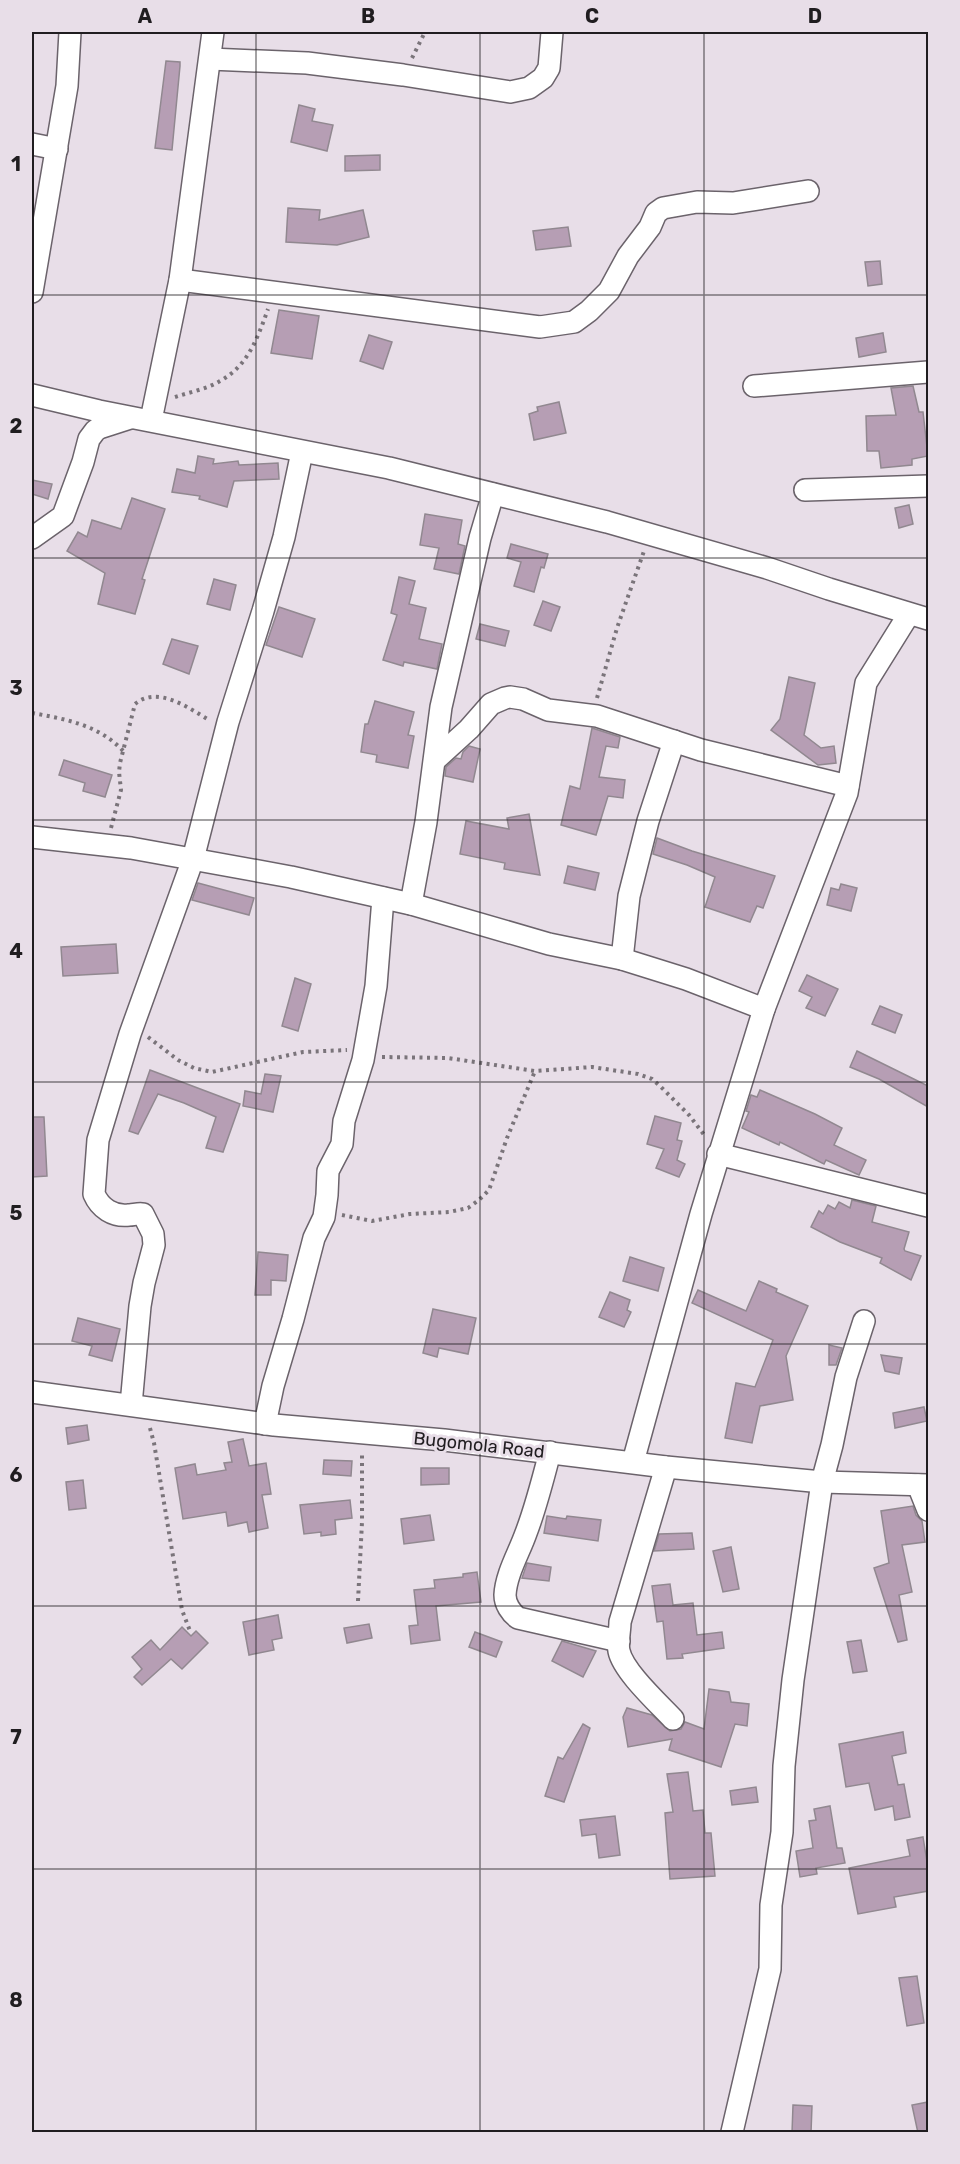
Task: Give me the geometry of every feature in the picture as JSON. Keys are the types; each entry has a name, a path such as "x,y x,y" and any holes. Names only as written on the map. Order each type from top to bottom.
{"street":[{"path":"32,292 67,86 70,32"},
{"path":"146,414 180,280 213,32"},
{"path":"210,59 307,63 404,75 510,92 521,91 539,82 549,68 552,32"},
{"path":"32,144 57,149"},
{"path":"180,280 540,327 566,324 579,319 609,291 628,256 650,226 656,213 663,208 697,202 733,203 808,191"},
{"path":"754,386 928,372"},
{"path":"32,395 99,411 146,414 302,452 388,468 607,522 767,568 919,617 866,683 848,786 836,824 764,1009 718,1154 633,1462"},
{"path":"32,538 63,516 89,439 95,431 146,414"},
{"path":"138,1406 140,1306 154,1245 153,1234 143,1214 125,1216 107,1211 101,1206 94,1194 98,1140 133,1026 193,859 226,729 284,537 302,452"},
{"path":"805,490 928,486"},
{"path":"411,904 435,760 441,707 480,538 493,494"},
{"path":"435,760 469,729 491,704 505,698 523,699 548,710 592,716 674,741 848,786"},
{"path":"622,959 629,896 648,821 674,741"},
{"path":"32,837 106,844 193,859 291,877 411,904 549,944 622,959 687,979 764,1009"},
{"path":"265,1424 273,1386 314,1238 324,1215 328,1170 342,1144 344,1121 364,1052 376,986 383,898"},
{"path":"718,1154 928,1206"},
{"path":"732,2133 770,1970 771,1905 782,1832 784,1766 793,1680 822,1482 846,1377 864,1321"},
{"name":"Bugomola Road","path":"32,1392 265,1424 444,1440 666,1467 822,1482 923,1485"},
{"path":"550,1452 527,1532 509,1576 505,1596 507,1604 511,1613 518,1618 619,1641"},
{"path":"666,1467 620,1622 619,1651 631,1672 673,1719"},
{"path":"923,1485 928,1510"}],"path":[{"path":"404,75 425,32"},
{"path":"146,414 220,382 230,373 254,348 274,292"},
{"path":"592,716 616,628 650,534"},
{"path":"106,844 122,790 119,772 135,704 147,698 164,698 183,705 226,729"},
{"path":"32,712 84,725 105,735 124,752"},
{"path":"133,1026 178,1060 194,1068 212,1072 303,1052 364,1052 397,1058 448,1058 535,1071 592,1067 638,1074 652,1079 689,1115 718,1154"},
{"path":"324,1215 338,1214 372,1221 410,1214 457,1211 468,1208 489,1190 507,1138 535,1071"},
{"path":"138,1406 154,1443 182,1610 190,1631"},
{"path":"358,1601 362,1522 362,1433"}],"building":[{"path":"166,61 180,62 172,150 155,148"},
{"path":"299,105 315,109 312,121 333,125 327,151 291,142"},
{"path":"380,155 380,170 345,171 345,156"},
{"path":"288,208 320,210 319,220 363,210 369,237 337,245 286,242"},
{"path":"568,227 571,246 536,250 533,231"},
{"path":"880,261 882,284 868,286 865,262"},
{"path":"279,310 319,316 312,359 271,353"},
{"path":"883,333 886,352 859,357 856,338"},
{"path":"369,335 392,342 383,369 360,361"},
{"path":"913,386 919,412 923,412 928,456 912,459 912,465 881,468 879,451 867,451 866,416 896,415 891,388"},
{"path":"559,402 566,433 534,440 529,414 538,411 537,407"},
{"path":"198,456 214,459 213,464 238,461 239,465 278,463 279,479 234,481 227,507 199,499 200,496 172,492 177,469 195,473"},
{"path":"32,480 52,484 48,499 32,494"},
{"path":"132,498 165,509 142,579 145,580 135,614 98,604 105,573 67,551 78,532 87,537 92,520 121,529"},
{"path":"909,505 913,524 899,528 895,508"},
{"path":"425,514 462,520 458,544 465,546 459,574 434,569 439,548 420,545"},
{"path":"511,544 548,554 544,568 541,567 534,592 514,586 521,562 507,558"},
{"path":"399,577 415,581 409,604 426,608 419,639 442,644 437,669 404,662 403,666 383,660 397,615 391,613"},
{"path":"214,579 236,585 230,610 207,604"},
{"path":"543,601 560,607 551,631 534,625"},
{"path":"279,607 315,619 302,657 266,645"},
{"path":"480,624 509,631 505,646 476,639"},
{"path":"172,639 198,646 189,674 163,664"},
{"path":"789,677 815,683 804,735 821,748 834,746 836,763 818,765 771,730 780,719"},
{"path":"375,701 414,712 408,735 414,736 408,768 376,762 377,755 361,752 365,724 368,724"},
{"path":"592,728 620,737 618,748 606,746 599,777 625,780 623,798 608,796 596,835 561,825 570,786 580,789"},
{"path":"469,746 480,749 473,782 445,776 446,767 456,758 461,759 463,752"},
{"path":"64,760 112,775 105,797 83,791 85,783 59,775"},
{"path":"529,814 540,875 504,869 505,863 460,854 466,821 509,829 507,818"},
{"path":"657,838 775,876 763,908 757,906 750,922 705,907 715,877 653,854"},
{"path":"568,866 599,873 595,890 564,883"},
{"path":"198,883 254,898 249,915 192,900"},
{"path":"841,884 857,888 851,911 827,905 831,888 839,890"},
{"path":"116,944 118,973 63,976 61,947"},
{"path":"807,975 838,989 825,1016 806,1008 812,997 799,991"},
{"path":"295,978 311,984 298,1031 282,1026"},
{"path":"880,1006 902,1015 895,1033 872,1024"},
{"path":"857,1051 928,1086 928,1107 879,1079 850,1067"},
{"path":"150,1070 240,1104 223,1152 206,1148 216,1117 158,1094 138,1134 129,1131"},
{"path":"265,1074 281,1076 273,1112 243,1106 245,1091 261,1094"},
{"path":"760,1090 842,1128 834,1145 866,1160 859,1175 826,1160 824,1164 780,1142 779,1145 742,1128 749,1112 746,1111 751,1095 757,1097"},
{"path":"655,1116 681,1123 677,1140 682,1141 677,1160 685,1164 679,1177 656,1168 664,1149 647,1144"},
{"path":"32,1117 44,1117 47,1176 32,1177"},
{"path":"852,1200 876,1206 872,1222 909,1232 905,1251 921,1256 911,1280 880,1263 882,1258 840,1242 811,1227 819,1211 823,1214 828,1205 835,1209 839,1202 850,1208"},
{"path":"258,1252 288,1255 286,1281 271,1280 271,1295 255,1295"},
{"path":"630,1257 664,1268 658,1291 623,1281"},
{"path":"759,1281 777,1289 776,1292 808,1306 786,1356 793,1400 760,1406 752,1443 725,1438 736,1383 755,1387 773,1340 692,1303 698,1290 746,1311"},
{"path":"610,1292 630,1300 627,1310 631,1312 624,1327 599,1317"},
{"path":"433,1309 476,1318 468,1354 439,1348 437,1357 423,1353"},
{"path":"78,1318 120,1329 112,1361 89,1355 92,1346 72,1341"},
{"path":"829,1345 842,1348 836,1365 829,1365"},
{"path":"881,1355 902,1358 899,1374 885,1371"},
{"path":"924,1407 927,1421 895,1428 893,1413"},
{"path":"87,1425 89,1440 68,1444 66,1428"},
{"path":"243,1439 249,1466 266,1463 271,1494 262,1495 268,1528 249,1532 247,1522 228,1526 226,1512 183,1519 175,1468 195,1464 197,1475 226,1470 224,1463 232,1462 228,1442"},
{"path":"324,1460 352,1461 351,1476 323,1474"},
{"path":"421,1468 449,1468 449,1484 421,1485"},
{"path":"83,1480 86,1508 69,1510 66,1482"},
{"path":"350,1500 352,1518 335,1520 336,1534 321,1536 321,1532 304,1534 300,1505"},
{"path":"913,1506 916,1515 922,1521 925,1542 902,1545 912,1592 899,1595 907,1640 898,1642 874,1568 889,1563 881,1511"},
{"path":"430,1515 434,1540 404,1544 401,1519"},
{"path":"547,1516 601,1520 598,1541 544,1533"},
{"path":"692,1533 694,1549 654,1551 659,1534"},
{"path":"731,1547 739,1589 723,1592 713,1551"},
{"path":"527,1563 551,1567 549,1581 522,1578"},
{"path":"477,1572 481,1602 436,1606 440,1640 411,1644 409,1626 418,1625 414,1590 435,1588 434,1580 463,1577 463,1574"},
{"path":"670,1584 673,1605 693,1603 697,1635 722,1632 724,1648 682,1654 683,1658 667,1659 663,1621 657,1622 652,1586"},
{"path":"278,1615 282,1638 272,1640 274,1650 249,1655 243,1622"},
{"path":"369,1624 372,1638 347,1643 344,1628"},
{"path":"182,1627 191,1636 196,1631 208,1643 182,1669 171,1659 142,1685 134,1677 142,1669 132,1657 151,1640 160,1650"},
{"path":"475,1632 502,1642 496,1657 469,1647"},
{"path":"861,1640 867,1671 853,1673 847,1642"},
{"path":"562,1641 596,1651 583,1677 552,1661"},
{"path":"709,1689 729,1692 731,1702 749,1704 747,1726 735,1724 721,1767 669,1750 672,1739 628,1747 623,1717 627,1708 652,1715 670,1731 681,1729 685,1722 704,1729"},
{"path":"583,1724 590,1728 564,1802 545,1796 558,1757 563,1759"},
{"path":"903,1732 906,1753 892,1756 898,1785 904,1784 910,1817 895,1820 893,1806 875,1810 869,1783 846,1787 839,1744"},
{"path":"688,1772 693,1811 703,1810 705,1833 711,1833 715,1876 670,1879 665,1813 673,1812 667,1774"},
{"path":"756,1787 758,1802 732,1805 730,1791"},
{"path":"830,1806 837,1848 842,1848 845,1863 816,1868 817,1874 800,1877 796,1851 813,1848 809,1821 816,1820 814,1809"},
{"path":"615,1816 620,1855 599,1858 596,1834 582,1836 580,1820"},
{"path":"923,1837 928,1868 928,1891 894,1897 896,1907 858,1914 849,1868 910,1856 907,1840"},
{"path":"917,1976 924,2023 907,2026 899,1978"},
{"path":"928,2102 928,2133 918,2133 912,2105"},
{"path":"793,2105 812,2106 811,2133 792,2133"}]}
